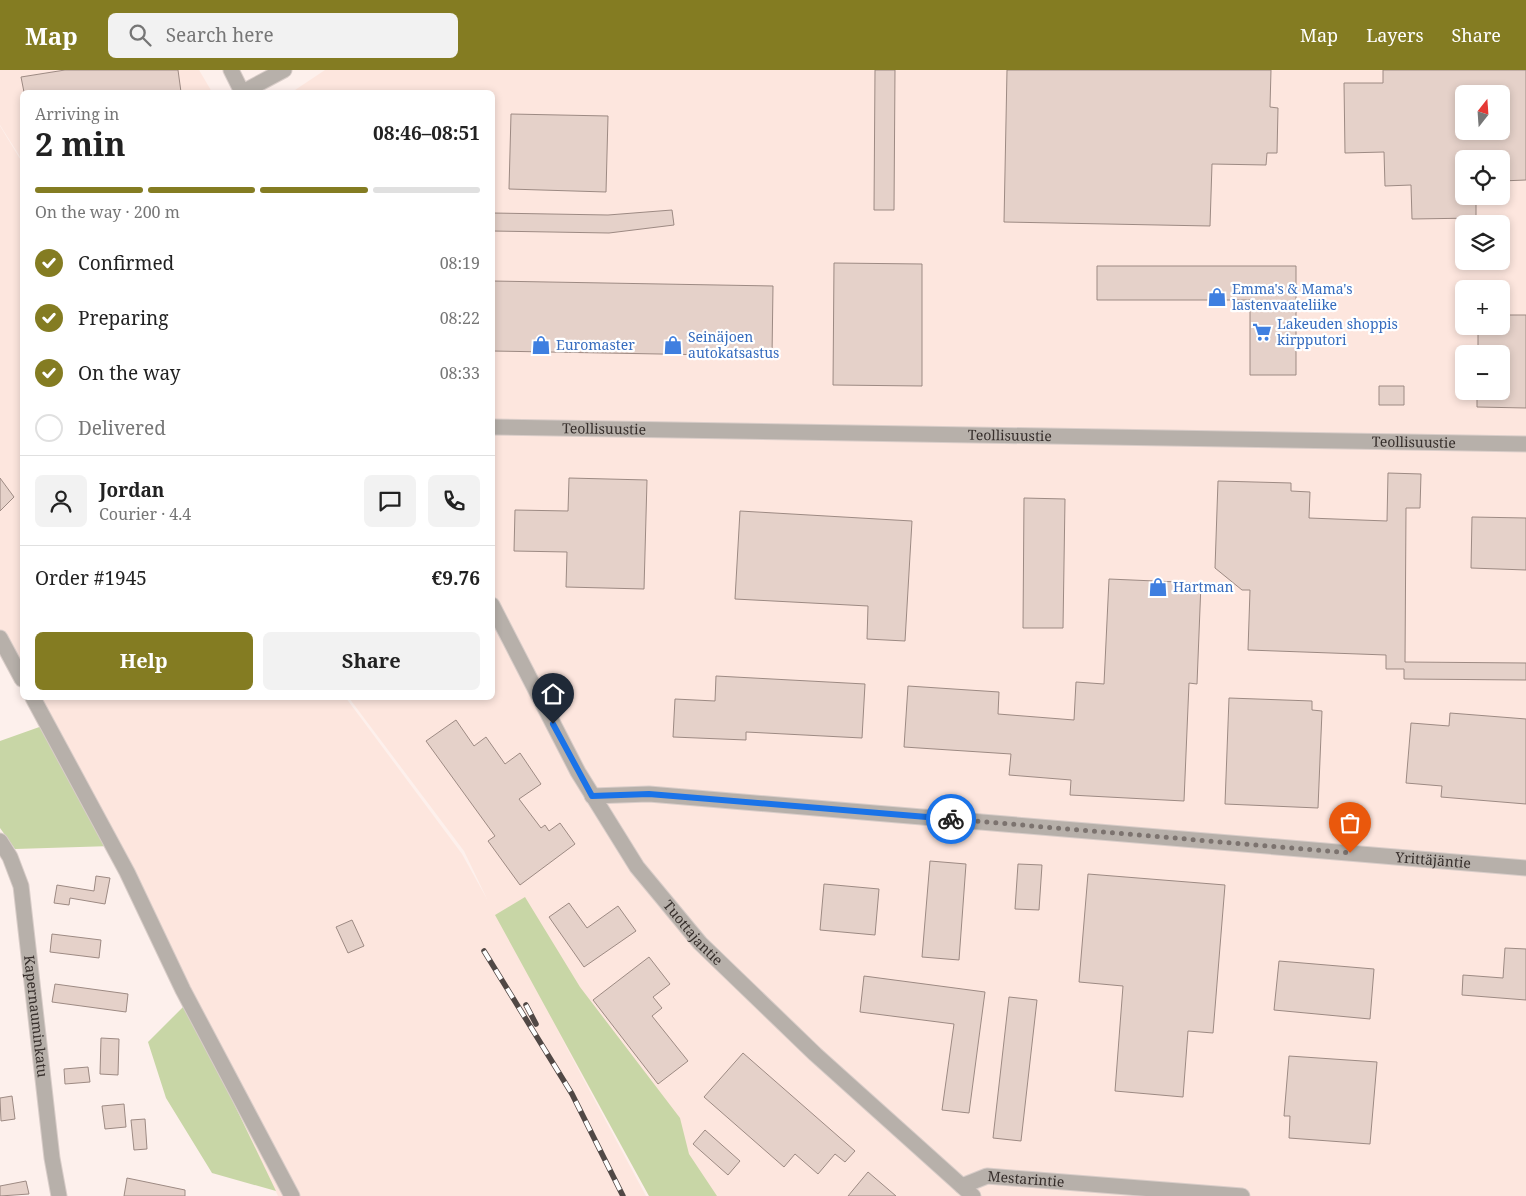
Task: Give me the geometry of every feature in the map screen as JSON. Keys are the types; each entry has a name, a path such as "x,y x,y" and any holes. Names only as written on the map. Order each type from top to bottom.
{"street":[{"path":"230,70 241,90"},
{"path":"246,90 284,70"},
{"name":"Teollisuustie","path":"495,427 1526,444"},
{"name":"Tuottajantie","path":"495,611 592,796 637,867 700,944 815,1054 973,1196"},
{"path":"0,638 20,675"},
{"path":"34,700 118,856 188,998 292,1196"},
{"name":"Yrittäjäntie","path":"592,796 649,794 1526,868"},
{"name":"Kapernauminkatu","path":"0,841 10,857 21,886 52,1158 59,1196"},
{"name":"Mestarintie","path":"962,1186 988,1176 1242,1196"}],"shaded area":[{"path":"0,70 199,70 211,90 20,90 20,157 0,125"},
{"path":"325,70 1526,70 1526,1196 649,1196 555,1026 646,1196 278,1196 186,1004 32,700 347,700 462,854 487,899 464,851 351,700 495,700 495,90 295,90"},
{"path":"0,126 20,159 20,679 0,641"}],"green space":[{"path":"45,725 112,846 15,849 0,828 0,741"},
{"path":"525,897 580,987 680,1118 689,1154 717,1196 649,1196 495,915"},
{"path":"186,1004 276,1191 212,1173 166,1098 148,1042"}],"building":[{"path":"65,70 178,70 181,90 24,90 21,77"},
{"path":"875,70 895,70 894,210 874,210"},
{"path":"1007,70 1271,70 1270,107 1278,108 1277,153 1267,153 1266,165 1212,164 1210,226 1004,222"},
{"path":"1383,70 1526,70 1526,180 1510,181 1510,150 1455,150 1455,205 1476,205 1476,215 1455,215 1455,218 1412,219 1411,185 1385,186 1384,152 1345,153 1344,83 1383,83"},
{"path":"511,114 608,116 606,192 509,189"},
{"path":"672,210 674,225 609,233 495,231 495,213 608,215"},
{"path":"834,263 922,264 922,386 833,385"},
{"path":"1097,266 1296,266 1296,375 1250,375 1250,300 1097,300"},
{"path":"495,281 773,286 772,356 495,351"},
{"path":"1510,315 1526,315 1526,408 1477,407 1477,400 1510,400 1510,345 1478,345 1478,335 1510,335"},
{"path":"1379,386 1404,386 1404,405 1379,405"},
{"path":"1388,473 1421,474 1420,508 1406,508 1405,662 1526,663 1526,680 1404,679 1404,669 1386,669 1386,655 1248,650 1250,590 1242,590 1215,568 1218,481 1291,483 1291,491 1310,492 1309,518 1387,521"},
{"path":"0,478 14,497 0,511"},
{"path":"569,478 647,480 644,589 566,587 567,552 514,551 515,510 568,511"},
{"path":"1024,498 1065,499 1063,628 1023,628"},
{"path":"740,511 912,521 905,641 867,639 868,606 735,599"},
{"path":"1472,517 1526,518 1526,570 1471,568"},
{"path":"1109,579 1201,583 1197,684 1189,683 1184,801 1070,795 1071,780 1009,775 1011,754 904,747 908,686 999,692 998,714 1074,720 1076,682 1104,684"},
{"path":"716,676 865,684 862,738 746,732 746,740 673,737 675,699 715,701"},
{"path":"1229,698 1312,701 1312,710 1322,711 1318,808 1225,804"},
{"path":"1450,713 1526,719 1526,804 1441,797 1442,786 1406,783 1411,723 1449,726"},
{"path":"456,720 474,746 486,737 505,764 520,753 541,784 519,799 541,828 545,825 549,831 560,823 575,844 520,885 488,841 495,836 426,741"},
{"path":"930,861 966,864 959,960 922,957"},
{"path":"1018,864 1042,865 1039,910 1015,909"},
{"path":"1088,874 1225,885 1213,1033 1188,1031 1183,1097 1115,1091 1123,986 1079,982"},
{"path":"96,876 110,878 105,904 70,898 69,905 54,903 57,885 94,891"},
{"path":"824,884 879,889 875,935 820,930"},
{"path":"569,903 587,928 618,906 636,931 584,967 549,917"},
{"path":"352,920 364,946 348,953 336,927"},
{"path":"52,934 101,940 99,958 50,952"},
{"path":"1505,948 1526,949 1526,1000 1462,995 1463,975 1503,978"},
{"path":"649,957 670,984 653,997 662,1008 652,1016 688,1061 658,1084 593,1000"},
{"path":"1279,961 1374,969 1370,1019 1274,1010"},
{"path":"864,976 985,992 969,1113 942,1110 954,1024 860,1012"},
{"path":"55,984 128,994 126,1012 52,1002"},
{"path":"1009,997 1037,1000 1021,1141 993,1138"},
{"path":"101,1038 119,1039 118,1075 100,1074"},
{"path":"743,1053 855,1151 845,1162 835,1154 818,1174 795,1154 784,1167 704,1097"},
{"path":"1289,1056 1377,1062 1370,1144 1289,1138 1290,1116 1284,1116"},
{"path":"88,1067 90,1082 65,1084 64,1069"},
{"path":"12,1096 15,1119 1,1121 0,1098"},
{"path":"124,1104 126,1127 105,1129 102,1106"},
{"path":"145,1119 147,1149 134,1150 131,1120"},
{"path":"705,1130 740,1161 728,1175 693,1144"},
{"path":"868,1172 896,1196 848,1196"},
{"path":"127,1178 185,1190 185,1196 124,1196"},
{"path":"26,1181 29,1194 0,1196 0,1186"}],"railway":[{"path":"484,951 572,1094 623,1196"},
{"path":"526,1005 536,1024"}],"way so far":[{"path":"951,819 1350,853"}],"place":[{"name":"Emma's & Mama's lastenvaateliike","path":"1217,297"},
{"name":"Lakeuden shoppis kirpputori","path":"1262,332"},
{"name":"Euromaster","path":"541,345"},
{"name":"Seinäjoen autokatsastus","path":"673,345"},
{"name":"Hartman","path":"1158,587"}],"route":[{"path":"553,724 592,796 649,794 951,819"}]}
